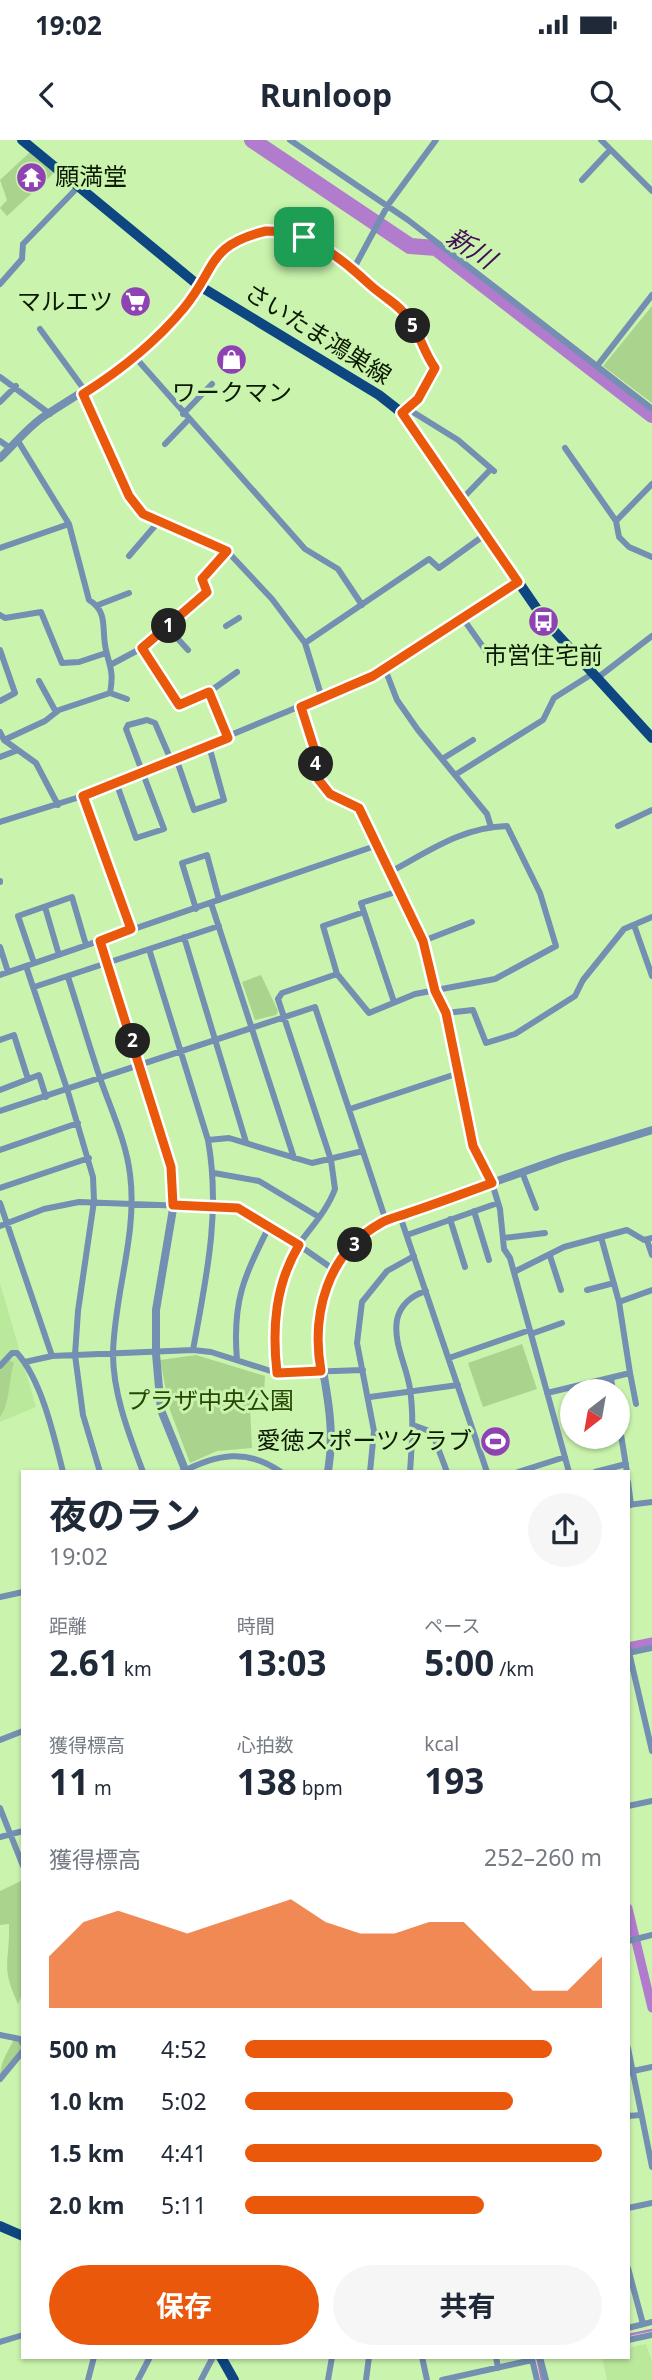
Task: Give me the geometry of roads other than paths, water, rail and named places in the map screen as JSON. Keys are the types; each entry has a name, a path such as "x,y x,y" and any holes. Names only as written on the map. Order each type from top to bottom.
{"main road":[{"name":"さいたま鴻巣線","path":"22,140 198,285 405,411 546,622 652,738"},
{"path":"0,2226 21,2235"},
{"path":"222,2359 234,2380"}],"street":[{"path":"290,140 387,206 652,409"},
{"path":"354,268 387,206 436,140"},
{"path":"600,140 652,191"},
{"path":"582,180 610,150"},
{"path":"0,284 22,258 23,244 78,187"},
{"path":"0,458 50,414 135,357 186,306 228,245 266,231 287,231 304,237 354,268 370,285 397,304 410,320 423,351 435,368 418,399 405,411 458,440 492,470 462,499"},
{"path":"597,366 652,295"},
{"path":"40,330 84,393 129,496 143,514 227,551 272,599 305,643 322,698"},
{"path":"135,357 188,420 270,505 305,549 338,569 362,605"},
{"path":"0,377 16,386 50,414"},
{"path":"183,414 212,384"},
{"path":"0,402 16,386"},
{"path":"165,444 188,420"},
{"path":"18,441 69,524 89,600 98,605 104,621 106,653 112,664 110,693"},
{"path":"0,442 10,448"},
{"path":"565,448 616,521 619,537 652,556"},
{"path":"616,521 652,484"},
{"path":"129,556 160,520"},
{"path":"0,548 69,524"},
{"path":"305,643 429,559 439,568 486,534"},
{"path":"112,664 142,648 207,592 202,579 227,551"},
{"path":"0,822 83,796 209,746 385,669 464,620 518,582"},
{"path":"98,605 129,593"},
{"path":"0,615 5,618 41,612 62,663 79,662 106,653"},
{"path":"226,626 239,618"},
{"path":"464,620 488,654"},
{"path":"167,627 188,650"},
{"path":"455,775 543,720 554,698 594,676 652,636"},
{"path":"142,648 179,705 209,692 237,672"},
{"path":"0,650 15,693 0,701"},
{"path":"385,669 397,700 487,814 491,827"},
{"path":"38,681 56,712"},
{"path":"209,692 228,738"},
{"path":"4,740 45,721 56,712 110,693 127,699"},
{"path":"301,707 316,754 318,779 330,794 359,808 392,871 423,941 435,991 446,1013 473,1146 492,1183 498,1203 503,1238 568,1470"},
{"path":"116,782 136,838 164,829 144,770 126,729 128,724 147,720 155,723 174,759 194,810 224,800 209,746"},
{"path":"0,732 4,740 36,763 58,805"},
{"path":"442,759 473,740"},
{"path":"0,757 18,750"},
{"path":"83,796 131,929"},
{"path":"618,826 652,810"},
{"path":"364,912 323,926 337,974 369,1013 415,994 495,979 556,946 540,893 507,826 491,827 446,841 392,871"},
{"path":"0,975 378,845"},
{"path":"196,909 183,863 207,855 219,900"},
{"path":"394,1002 361,904 399,891"},
{"path":"34,963 18,916 72,897 86,945"},
{"path":"211,903 294,1158"},
{"path":"45,907 59,955"},
{"path":"446,1013 473,1010 486,1043 515,1034 575,996 583,981 624,929 652,918"},
{"path":"423,941 472,922"},
{"path":"634,925 652,976"},
{"path":"34,987 219,926"},
{"path":"184,937 246,1142"},
{"path":"100,941 171,1167 173,1205 156,1310 156,1354 161,1410 185,1470"},
{"path":"0,947 8,972"},
{"path":"149,949 208,1140 214,1173 214,1235 193,1350"},
{"path":"26,966 89,1158 94,1201 78,1311 75,1355 83,1415 99,1470"},
{"path":"277,1373 272,1335 285,1275 299,1245 335,1189 331,1160 278,999 282,993 337,974"},
{"path":"68,977 125,1144 131,1176 113,1354 115,1380 126,1425 142,1470"},
{"path":"0,1111 315,1007 386,1221"},
{"path":"0,1040 14,1035 28,1079"},
{"path":"350,1109 459,1073"},
{"path":"0,1090 39,1075 46,1097"},
{"path":"0,1150 78,1123"},
{"path":"328,1470 328,1409 317,1351 319,1308 333,1269 361,1237 386,1221 522,1172 652,1130"},
{"path":"208,1140 229,1138 312,1163 363,1151"},
{"path":"0,1188 89,1158"},
{"path":"522,1172 536,1208"},
{"path":"214,1173 259,1181 319,1217"},
{"path":"3,1225 44,1209 94,1201 238,1208 270,1225 333,1269"},
{"path":"0,1203 3,1225 52,1356"},
{"path":"407,1235 498,1203"},
{"path":"474,1211 489,1260"},
{"path":"400,1216 487,1470"},
{"path":"450,1219 465,1268"},
{"path":"237,1360 234,1322 244,1279 270,1225"},
{"path":"514,1272 564,1248 627,1230 649,1239 652,1255"},
{"path":"503,1238 545,1233"},
{"path":"601,1237 619,1302 636,1404"},
{"path":"370,1470 374,1431 370,1397 357,1343 362,1302 387,1271 414,1256"},
{"path":"550,1256 561,1290"},
{"path":"587,1290 614,1283"},
{"path":"410,1470 413,1425 404,1359 396,1337 397,1318 414,1295 426,1290"},
{"path":"619,1302 652,1290"},
{"path":"449,1358 562,1323"},
{"path":"25,1362 52,1356 156,1354 193,1350 277,1373 363,1370"},
{"path":"0,1367 12,1353 17,1353 25,1362 54,1434 63,1470"},
{"path":"547,1393 630,1373"},
{"path":"370,1397 458,1385"},
{"path":"413,1425 432,1432 446,1470"},
{"path":"623,1449 626,1468"},
{"path":"187,1470 204,1461 232,1454 253,1456 275,1470"},
{"path":"524,1470 565,1457"},
{"path":"630,1505 652,1502"},
{"path":"0,1597 21,1592"},
{"path":"630,1651 652,1648"},
{"path":"630,1655 652,1751"},
{"path":"0,1740 21,1732"},
{"path":"630,1806 652,1801"},
{"path":"0,1808 21,1861"},
{"path":"0,1837 21,1832"},
{"path":"630,1940 652,1935"},
{"path":"0,2035 21,2039"},
{"path":"0,2079 21,2053"},
{"path":"652,2067 631,2071 652,2166"},
{"path":"630,2116 641,2115"},
{"path":"630,2208 652,2203"},
{"path":"630,2275 643,2324"},
{"path":"630,2327 652,2322"},
{"path":"630,2340 652,2335"},
{"path":"0,2342 21,2336"},
{"path":"88,2380 93,2359"},
{"path":"140,2379 149,2359"},
{"path":"201,2380 212,2359"},
{"path":"328,2380 332,2359"},
{"path":"366,2380 369,2359"},
{"path":"422,2359 427,2380"},
{"path":"496,2359 498,2368"},
{"path":"442,2380 466,2378 532,2359 537,2380"},
{"path":"543,2359 546,2380"}],"waterway":[{"name":"新川","path":"252,140 410,246 436,248 652,415"},
{"path":"630,1647 652,1642"},
{"path":"630,1916 652,2008"},
{"path":"630,2335 652,2330"},
{"path":"537,2359 542,2380"}],"place":[{"name":"願満堂","path":"32,177"},
{"name":"マルエツ","path":"136,302"},
{"name":"ワークマン","path":"232,359"},
{"name":"市営住宅前","path":"543,622"},
{"name":"愛徳スポーツクラブ","path":"495,1441"}],"park label":[{"name":"プラザ中央公園","path":"210,1401"}]}
